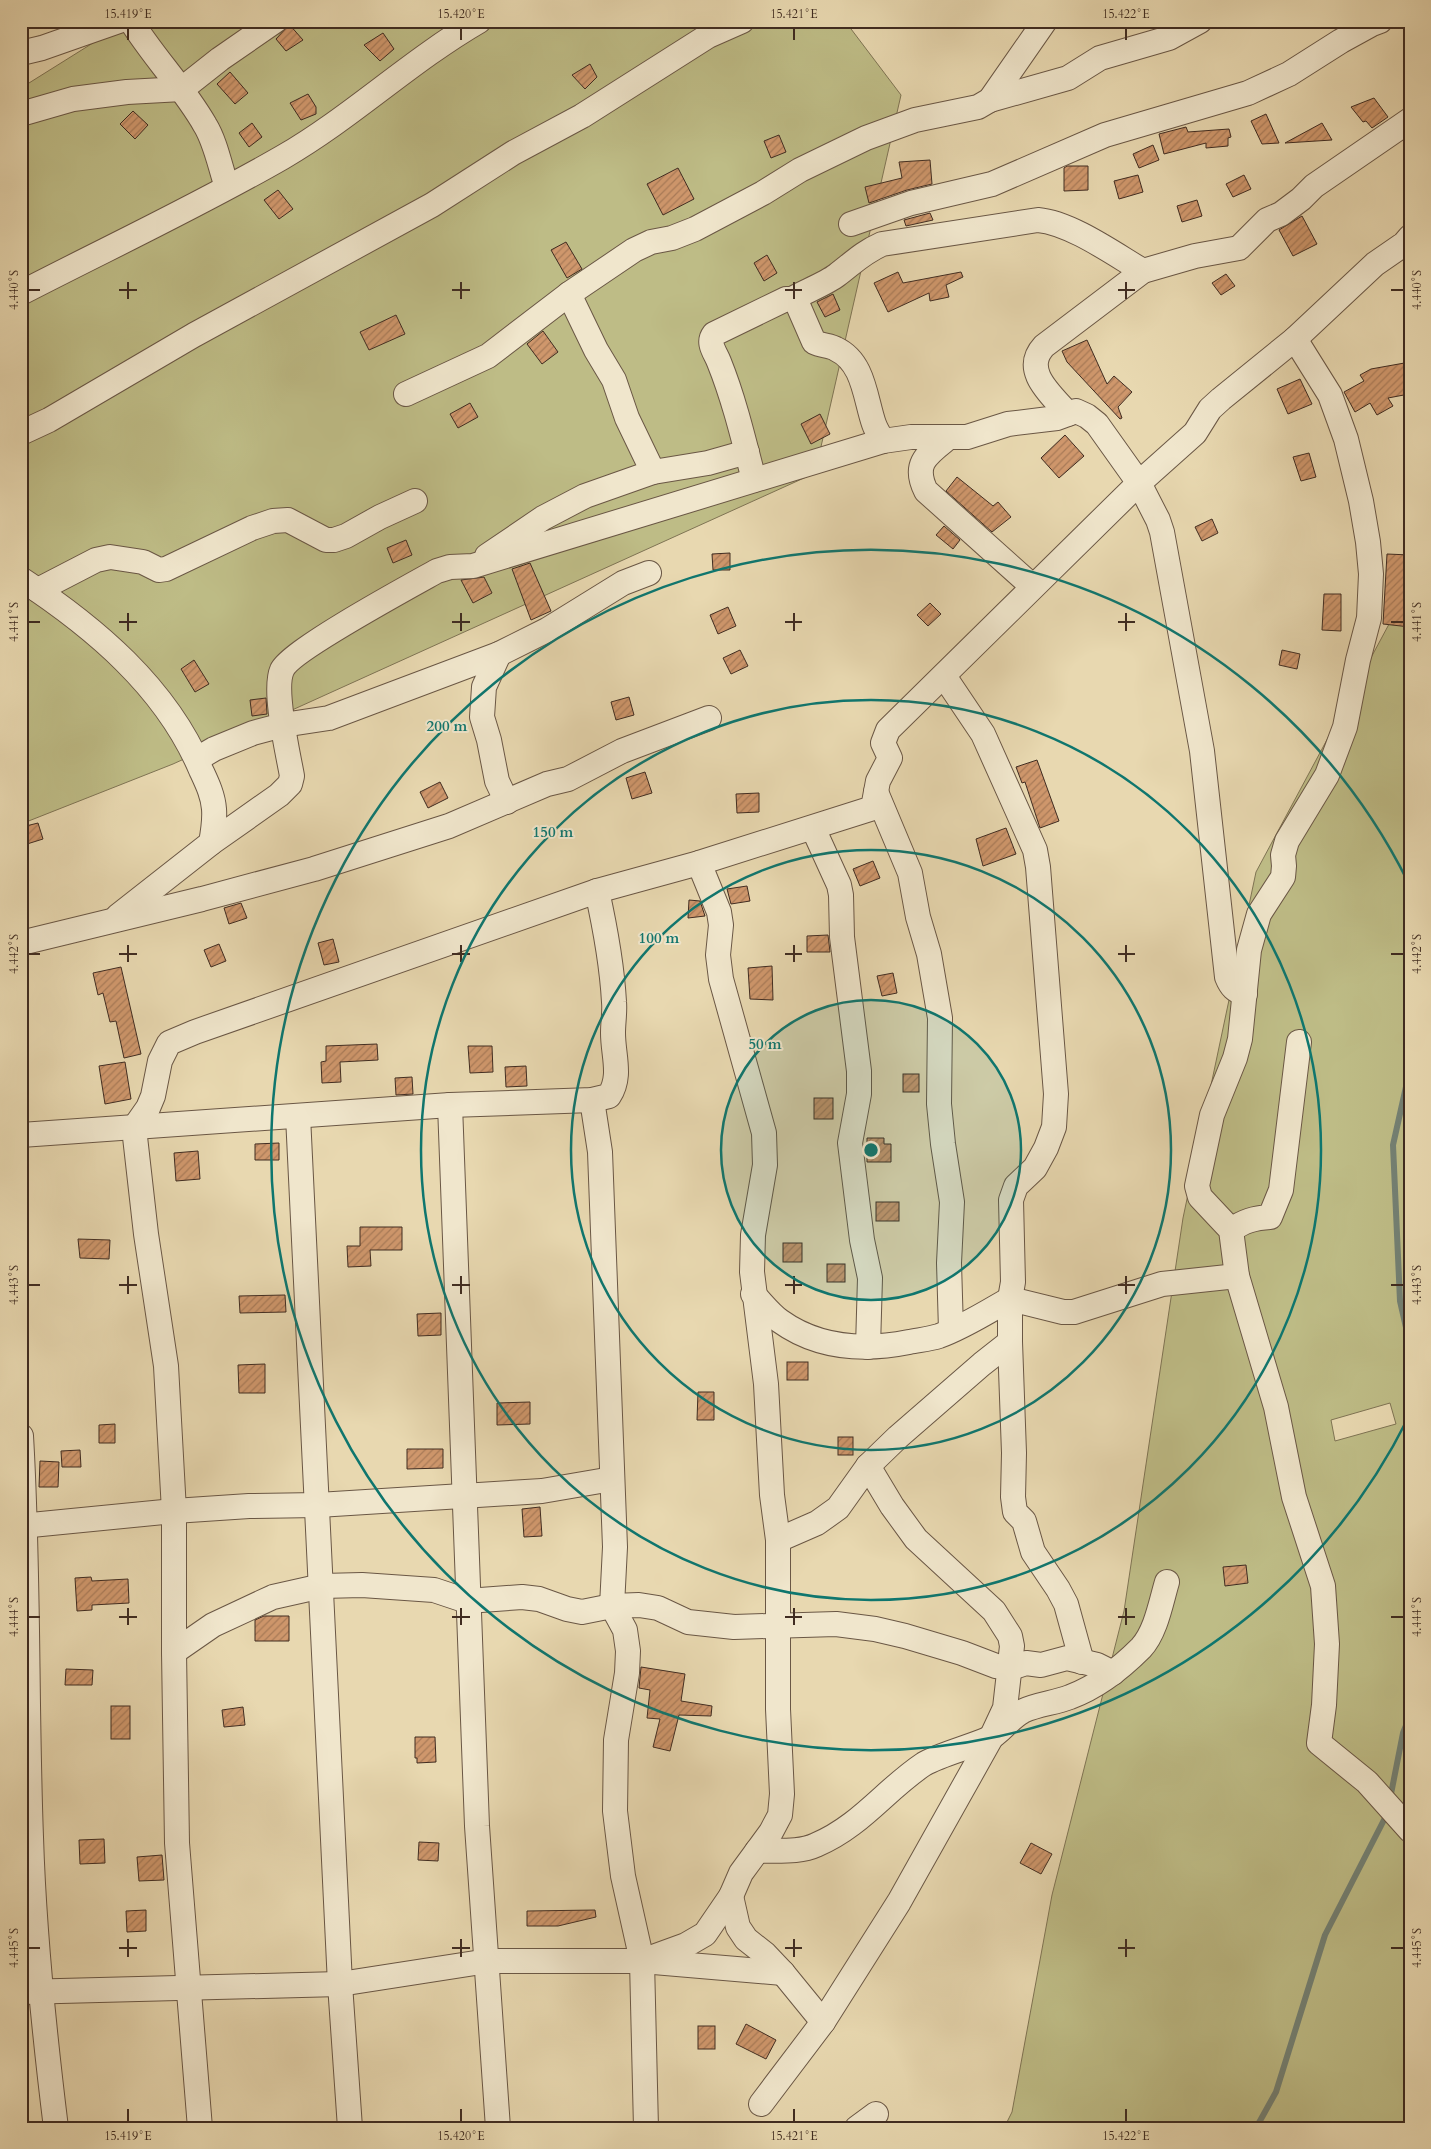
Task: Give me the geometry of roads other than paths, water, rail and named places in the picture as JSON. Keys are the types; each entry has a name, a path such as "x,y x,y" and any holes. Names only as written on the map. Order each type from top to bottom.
{"street":[{"path":"21,53 84,27 119,21"},
{"path":"131,21 148,49 182,89 207,127 227,187"},
{"path":"21,293 284,156 372,98 426,55 479,21"},
{"path":"21,433 49,420 194,335 432,205 513,153 582,116 708,36 742,21"},
{"path":"990,100 1045,21"},
{"path":"406,394 488,356 569,294 634,250 651,242 672,238 695,230 800,170 866,138 915,120 978,108 990,100 1068,78 1100,58 1169,38 1200,21"},
{"path":"851,224 911,203 992,184 1105,135 1248,93 1289,74 1340,41 1380,21"},
{"path":"21,114 73,99 127,92 182,89 220,59 273,22"},
{"path":"1068,414 1041,382 1034,362 1037,354 1044,346 1143,271 1195,256 1239,248 1267,220 1281,214 1301,199 1314,186 1410,120"},
{"path":"754,480 720,363 710,342 711,338 714,334 786,299 792,299 836,276 867,250 882,244 1038,220 1050,221 1064,226 1143,271"},
{"path":"200,2128 177,1843 174,1511 166,1366 146,1234 134,1128 148,1108 153,1096 160,1061 169,1043 597,891 699,863 814,828 849,814 868,811 873,808 878,781 890,758 883,743 883,737 888,730 1032,586 1139,483 1195,433 1210,410 1221,398 1295,338 1375,264 1404,244 1410,237"},
{"path":"569,294 596,350 614,380 627,418 654,472"},
{"path":"792,299 796,303 814,342 824,347 834,348 846,355 857,370 865,390 874,424 883,441"},
{"path":"1295,338 1330,395 1346,439 1368,542 1370,574 1369,618 1358,660 1345,727 1327,775 1287,841 1283,855 1283,877 1259,914 1249,950 1240,1039 1235,1058 1212,1115 1197,1186 1200,1197 1231,1230 1237,1276 1276,1407 1294,1497 1323,1586 1327,1644 1324,1705 1319,1743 1367,1782 1410,1830"},
{"path":"110,922 211,844 279,795 290,784 292,776 284,725 280,677 282,670 290,660 339,627 437,571 450,567 474,566 883,441 911,437 967,437 1008,424 1057,418 1076,412 1087,416 1097,424 1139,483 1162,532 1198,727 1227,977 1230,986 1237,992 1245,994"},
{"path":"949,437 929,453 921,465 920,479 926,491 1032,586"},
{"path":"474,566 504,543 543,518 585,496 654,472 708,463 747,452"},
{"path":"29,584 96,560 110,557 143,562 159,570 166,569 273,520 288,520 326,540 334,540 346,536 380,517 415,501"},
{"path":"197,759 214,749 253,733 284,725 329,718 499,654 547,630 623,583 649,573"},
{"path":"29,584 120,654 169,714 189,743 212,795 214,808 211,844"},
{"path":"499,654 484,687 482,718 489,740 497,781 507,802"},
{"path":"944,676 982,734 992,753 1035,850 1038,867 1056,1094 1054,1126 1046,1148 1035,1168 1016,1186 1011,1200 1013,1282 1010,1299 1010,1342 1015,1512 1024,1521 1033,1552 1066,1604 1082,1662"},
{"path":"21,943 314,869 449,826 547,784 568,779 622,751 709,718"},
{"path":"876,792 910,873 918,917 929,954 940,1018 939,1104 952,1202 949,1263 951,1330"},
{"path":"814,828 842,895 842,937 859,1071 859,1094 850,1143 862,1240 870,1278 868,1347"},
{"path":"642,1961 686,1945 705,1934 731,1896 741,1874 771,1832 780,1815 782,1803 777,1625 778,1540 773,1504 766,1384 753,1294 752,1272 753,1235 765,1165 764,1133 721,979 718,956 721,925 719,912 699,863"},
{"path":"21,1135 450,1105 592,1100 608,1096 616,1086 613,1032 614,1003 604,927 597,891"},
{"path":"1231,1230 1248,1220 1270,1217 1281,1190 1299,1042"},
{"path":"592,1100 600,1152 614,1547 612,1606 625,1630 628,1651 627,1673 616,1740 615,1811 623,1876 642,1961 646,2128"},
{"path":"450,1105 477,1826 488,1961 498,2128"},
{"path":"298,1116 340,1984 350,2128"},
{"path":"753,1294 779,1320 798,1332 824,1343 853,1348 938,1336 1010,1299 1063,1312 1074,1312 1162,1284 1237,1276"},
{"path":"778,1540 817,1523 838,1508 868,1466 898,1437 1010,1342"},
{"path":"21,1436 30,1837 31,1992 56,2128"},
{"path":"761,2104 823,2022 899,1902 1005,1708 1012,1646 1003,1624 994,1611 916,1539 892,1506 868,1466"},
{"path":"24,1525 249,1506 318,1506 542,1491 612,1479"},
{"path":"757,1851 806,1850 818,1845 868,1813 891,1791 926,1763 990,1738 1022,1711 1070,1697 1093,1686 1113,1673 1143,1646 1151,1631 1167,1582"},
{"path":"174,1652 213,1625 273,1597 322,1586 362,1585 434,1590 468,1601 522,1597 539,1599 582,1612 612,1606 639,1605 658,1608 688,1622 734,1627 836,1624 875,1629 962,1653 996,1666 1011,1668 1026,1663 1041,1665 1067,1658 1097,1665 1113,1673"},
{"path":"731,1896 738,1927 746,1939 765,1954 783,1973 823,2022"},
{"path":"31,1992 340,1984 488,1961 642,1961 688,1964 737,1971 783,1973"},
{"path":"857,2128 876,2114"}],"waterway":[{"path":"1410,1069 1393,1145 1400,1301 1410,1345"},
{"path":"1390,1799 1403,1733 1410,1716"},
{"path":"1256,2128 1276,2092 1325,1935 1387,1814"}]}
